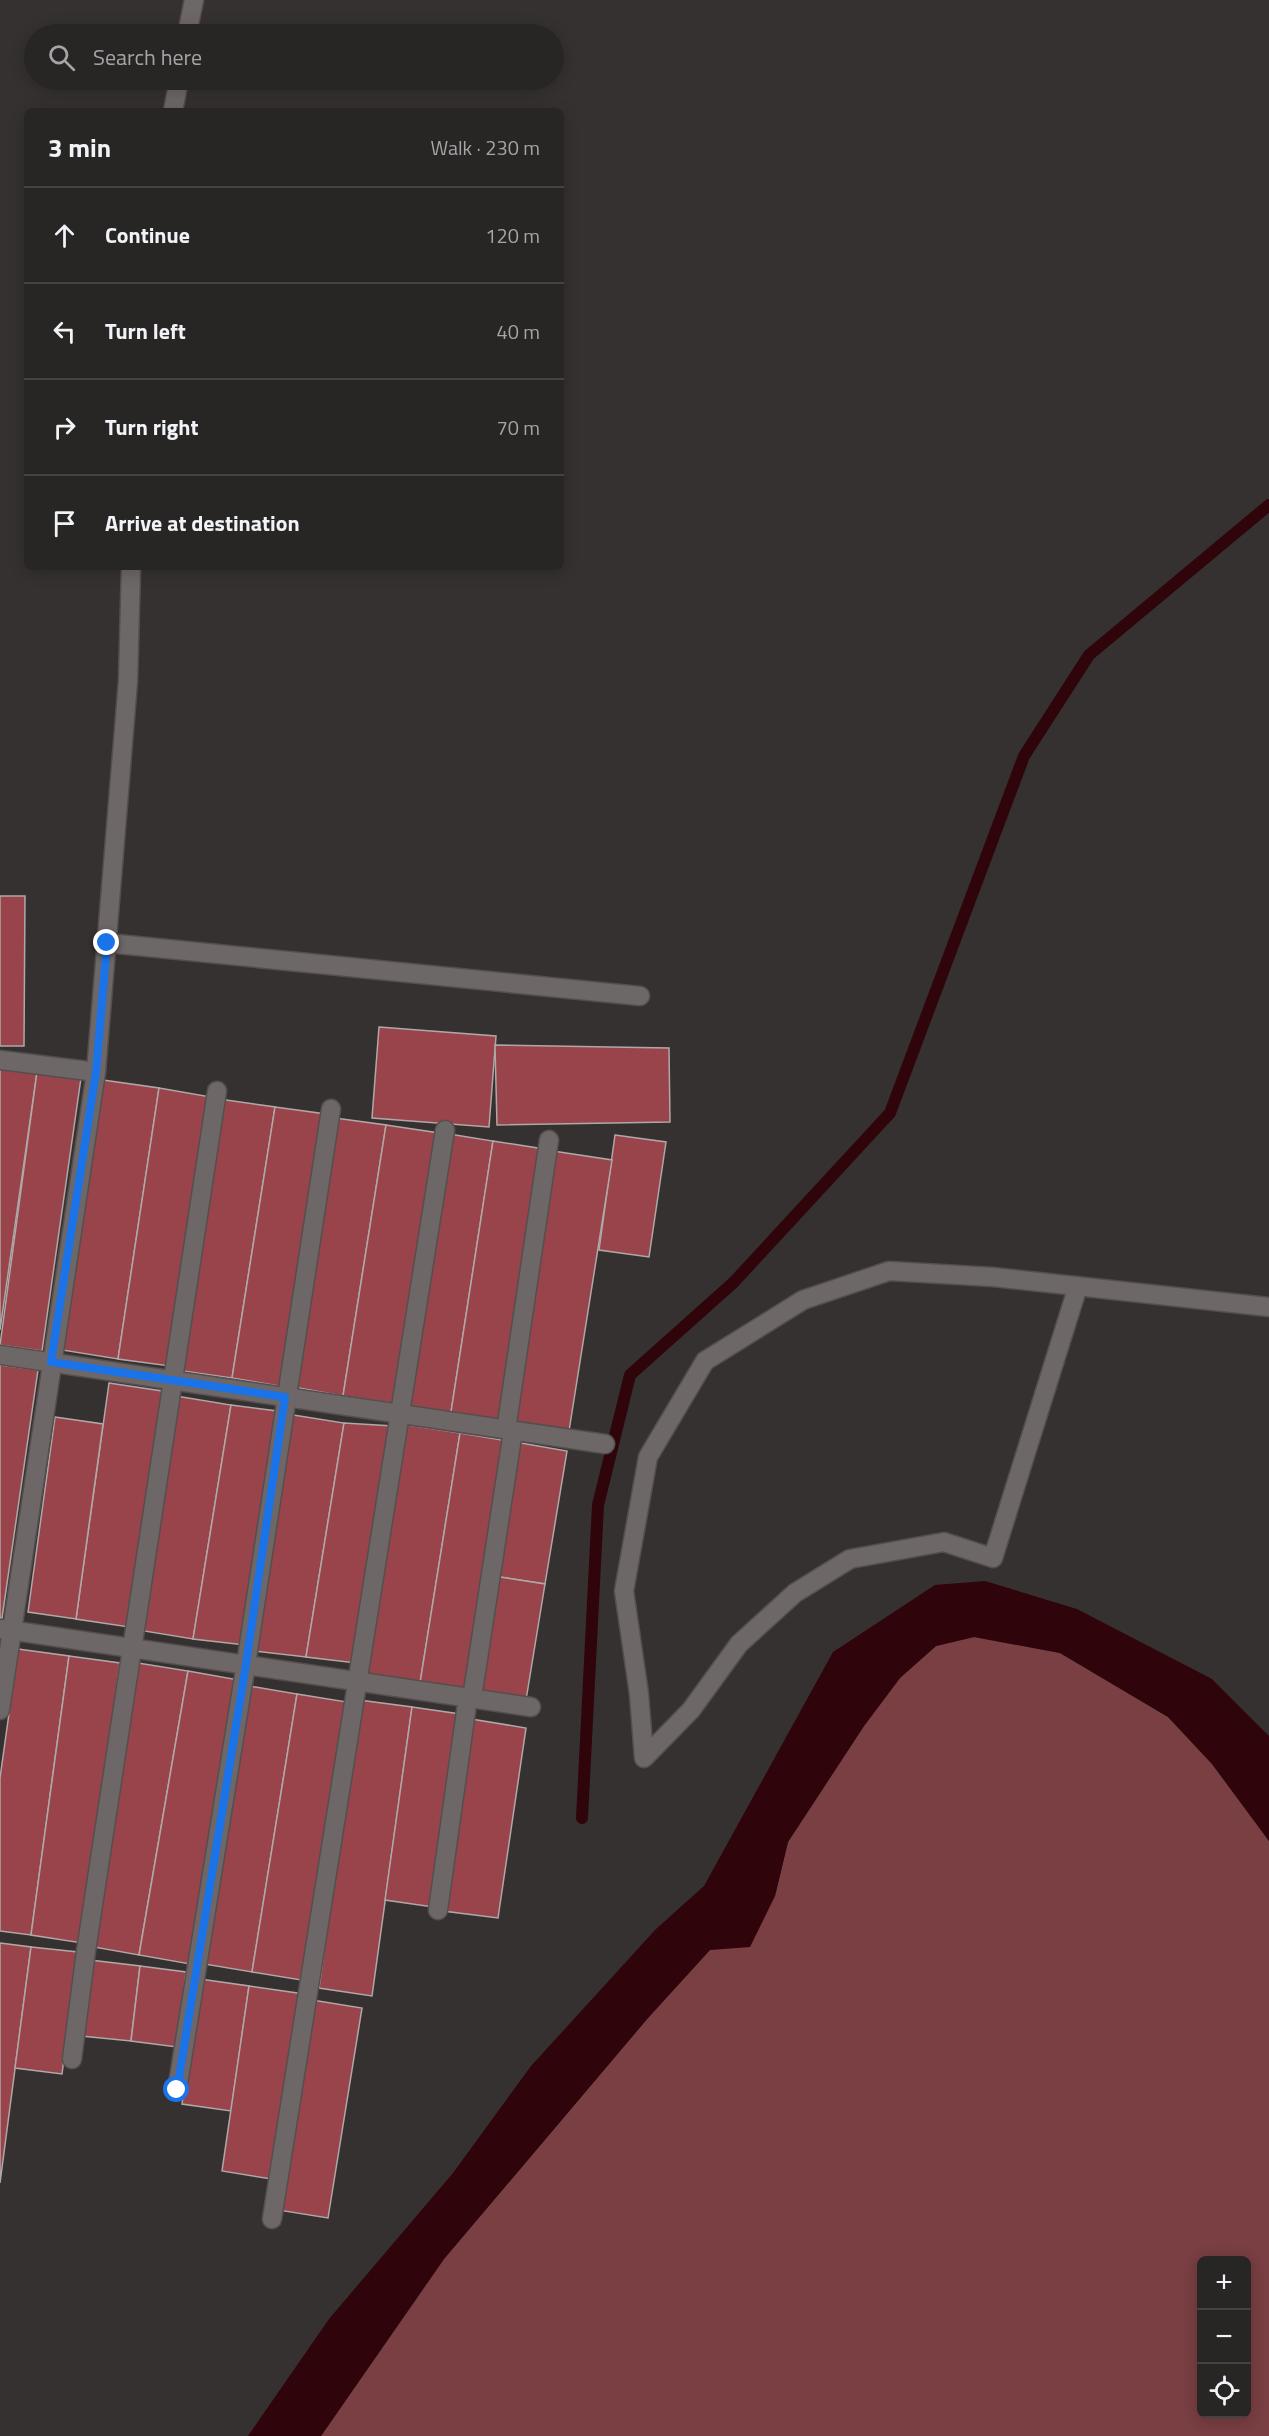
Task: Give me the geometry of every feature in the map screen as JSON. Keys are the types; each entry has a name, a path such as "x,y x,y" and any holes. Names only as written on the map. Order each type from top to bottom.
{"lane":[{"path":"189,24 194,0"},
{"path":"174,108 177,90"},
{"path":"0,1710 6,1630 96,1072 128,681 130,570"},
{"path":"107,943 640,996"},
{"path":"0,1060 96,1072"},
{"path":"72,2059 171,1380 217,1092"},
{"path":"177,2090 246,1664 285,1397 331,1109"},
{"path":"272,2219 445,1130"},
{"path":"438,1910 549,1140"},
{"path":"1078,1286 993,1558 945,1542 850,1559 795,1593 739,1644 691,1710 644,1758 639,1694 624,1591 648,1457 705,1361 803,1300 889,1271 993,1277 1078,1286 1269,1307"},
{"path":"0,1355 605,1444"},
{"path":"6,1630 531,1707"}],"shaded area":[{"path":"985,1581 1077,1609 1212,1679 1269,1736 1269,1841 1212,1764 1168,1717 1060,1653 974,1637 936,1646 900,1678 864,1726 788,1842 775,1896 750,1947 710,1950 648,2018 444,2259 321,2436 248,2436 329,2319 453,2173 531,2066 656,1929 704,1886 833,1652 935,1585"},
{"path":"974,1637 1060,1653 1168,1717 1212,1764 1269,1841 1269,2436 321,2436 444,2259 648,2018 710,1950 775,1896 788,1842 864,1726 900,1678 936,1646"}],"building":[{"path":"0,896 25,896 24,1046 0,1046"},
{"path":"379,1027 496,1036 489,1127 372,1118"},
{"path":"495,1045 669,1048 670,1122 497,1125"},
{"path":"0,1067 37,1072 0,1330"},
{"path":"37,1072 81,1078 42,1351 0,1345"},
{"path":"103,1080 159,1088 118,1359 62,1350"},
{"path":"159,1088 211,1097 170,1366 118,1359"},
{"path":"219,1099 275,1107 232,1378 176,1370"},
{"path":"275,1107 326,1114 285,1387 232,1378"},
{"path":"335,1118 386,1125 343,1396 293,1387"},
{"path":"386,1125 439,1133 396,1404 343,1396"},
{"path":"449,1134 493,1141 451,1412 403,1406"},
{"path":"615,1135 666,1142 649,1257 599,1250"},
{"path":"493,1141 544,1149 503,1420 451,1412"},
{"path":"553,1151 612,1160 569,1431 512,1421"},
{"path":"0,1365 38,1370 2,1618 0,1618"},
{"path":"109,1383 162,1391 129,1627 76,1619"},
{"path":"176,1396 231,1405 193,1639 138,1630"},
{"path":"231,1405 277,1411 245,1645 193,1639"},
{"path":"287,1414 344,1423 306,1657 254,1651"},
{"path":"55,1417 103,1424 76,1619 28,1612"},
{"path":"344,1423 393,1426 356,1663 306,1657"},
{"path":"402,1424 460,1433 420,1683 363,1674"},
{"path":"460,1433 508,1441 471,1690 420,1683"},
{"path":"515,1442 567,1451 545,1584 493,1576"},
{"path":"493,1576 545,1584 526,1700 475,1692"},
{"path":"18,1649 69,1656 31,1935 0,1931 0,1778"},
{"path":"69,1656 120,1663 82,1943 31,1935"},
{"path":"138,1663 188,1671 139,1955 88,1946"},
{"path":"188,1671 239,1680 190,1964 139,1955"},
{"path":"249,1686 297,1694 252,1972 204,1964"},
{"path":"297,1694 347,1702 301,1980 252,1972"},
{"path":"359,1700 412,1707 372,1996 319,1988"},
{"path":"412,1707 460,1714 433,1907 385,1900"},
{"path":"471,1719 526,1728 498,1918 443,1911"},
{"path":"0,1943 31,1947 0,2183"},
{"path":"31,1947 78,1952 62,2074 15,2068"},
{"path":"90,1960 140,1966 131,2041 81,2036"},
{"path":"140,1966 186,1972 177,2047 131,2041"},
{"path":"200,1979 249,1986 231,2111 182,2104"},
{"path":"249,1986 304,1994 278,2180 222,2171"},
{"path":"312,2000 362,2008 328,2218 278,2210"}],"waterway":[{"path":"582,1818 598,1505 630,1375 734,1282 890,1113 1024,756 1089,655 1269,505"}],"route":[{"path":"107,943 96,1072 51,1362 285,1397 246,1664 177,2090"}]}
